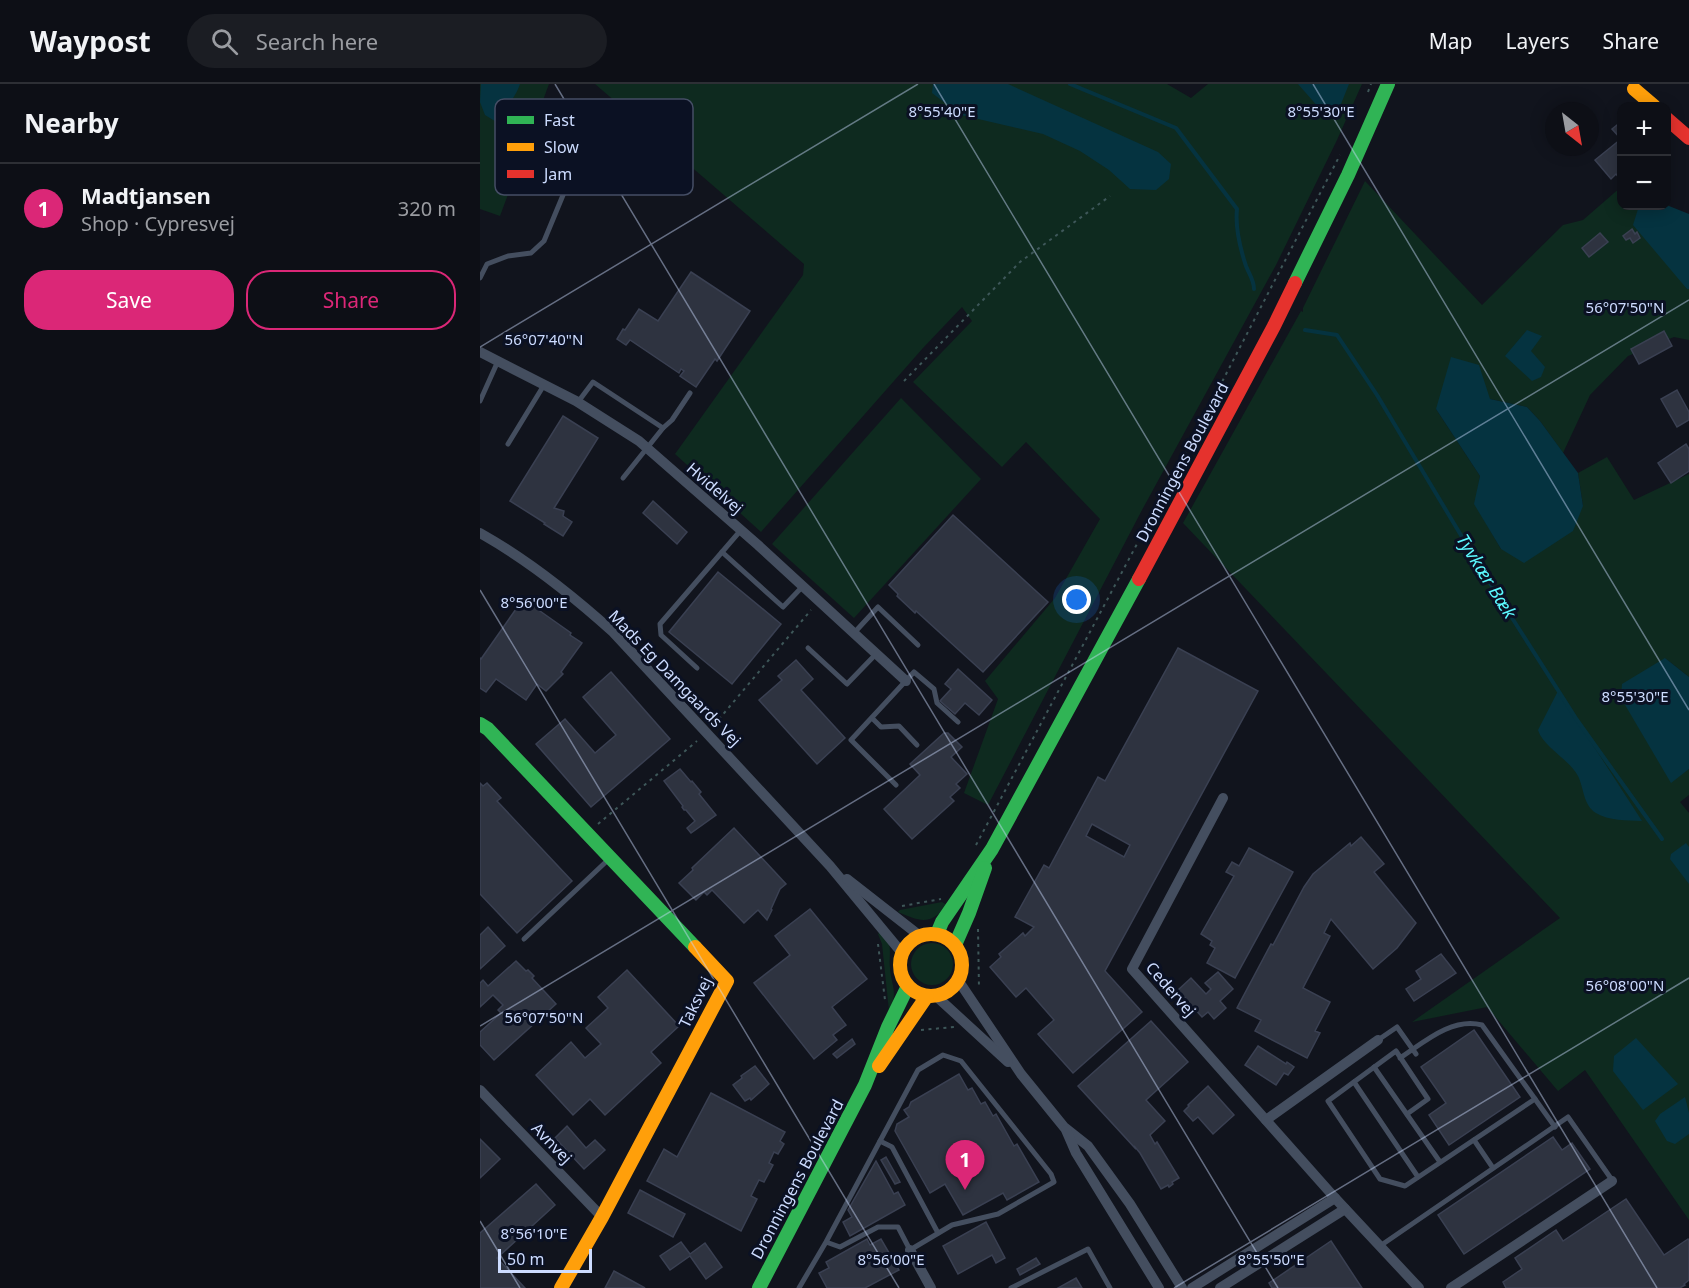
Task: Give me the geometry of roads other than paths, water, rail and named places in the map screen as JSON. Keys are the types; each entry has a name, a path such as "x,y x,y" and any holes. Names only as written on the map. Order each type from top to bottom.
{"main road":[{"name":"Dronningens Boulevard","path":"955,945 969,914 992,849 1274,326 1348,175 1388,84"},
{"path":"1634,89 1649,102"},
{"path":"1671,122 1689,138"},
{"name":"Taksvej","path":"480,724 488,729 727,981 602,1218 561,1288"},
{"name":"Dronningens Boulevard","path":"937,934 948,902 992,849"},
{"path":"937,934 947,938 955,945 961,956 962,968 958,980 949,991 931,996 916,992 908,986 902,976 900,964 902,953 909,943 920,936 937,934"},
{"name":"Dronningens Boulevard","path":"865,1085 888,1014 908,986"},
{"name":"Dronningens Boulevard","path":"759,1288 865,1085 931,996"}],"street":[{"name":"Hvidelvej","path":"480,352 578,402 639,441 741,530 906,681"},
{"name":"Mads Eg Damgaards Vej","path":"480,533 578,600 613,632 830,866 902,953"},
{"name":"Cedervej","path":"1223,798 1132,969 1335,1198 1419,1288"},
{"name":"Mads Eg Damgaards Vej","path":"830,866 920,936"},
{"path":"958,980 1021,1074 1064,1127 1088,1146 1130,1204 1182,1288"},
{"path":"931,996 1021,1074"},
{"path":"1266,1120 1378,1041"},
{"name":"Avnvej","path":"480,1090 602,1218"},
{"path":"1064,1127 1076,1153 1159,1288"},
{"path":"1451,1288 1612,1180"},
{"path":"1192,1288 1335,1198"},
{"path":"1220,1288 1345,1209"},
{"path":"910,1250 931,1288"}],"lane":[{"path":"480,278 487,264 508,256 531,253 544,241 563,195"},
{"path":"480,401 498,361"},
{"path":"578,402 593,382 663,429"},
{"path":"508,444 544,385"},
{"path":"623,478 672,420 690,393"},
{"path":"697,668 661,635 660,624 741,530"},
{"path":"722,552 783,607 802,586"},
{"path":"854,633 878,607 918,645"},
{"path":"808,648 847,684 876,654"},
{"path":"896,785 851,740 914,672 934,689 937,703 958,722"},
{"path":"872,718 880,726 899,726 917,745"},
{"path":"524,939 611,857"},
{"path":"1400,1058 1414,1052 1442,1031 1456,1025 1470,1022 1482,1025 1555,1126"},
{"path":"1378,1041 1397,1027 1414,1052"},
{"path":"1407,1114 1428,1099 1396,1051 1328,1101 1380,1179 1405,1186 1535,1099"},
{"path":"800,1288 918,1070 933,1059 943,1055 961,1061 1051,1174 1054,1182 998,1214 952,1225 910,1250 898,1227 878,1227 840,1248 826,1242"},
{"path":"1374,1067 1440,1162"},
{"path":"1354,1082 1418,1177"},
{"path":"1380,1246 1568,1117 1612,1180"},
{"path":"1474,1140 1493,1168"},
{"path":"880,1141 892,1147 938,1233"},
{"path":"1011,1288 1088,1249 1110,1288"}],"water":[{"path":"481,84 520,84 512,99 495,99 495,121 485,115 480,102"},
{"path":"933,84 1008,84 1158,152 1171,164 1169,179 1156,190 1130,189 1109,170 1080,151 1043,134 961,115 932,93"},
{"path":"1298,84 1349,84 1339,109 1327,117"},
{"path":"1671,207 1689,214 1689,289 1687,289 1633,225 1638,210 1671,210"},
{"path":"1527,330 1542,336 1531,351 1545,367 1541,377 1532,381 1505,356"},
{"path":"1451,357 1479,365 1490,399 1527,407 1578,473 1583,506 1573,531 1524,563 1501,549 1474,504 1480,476 1436,409"},
{"path":"1665,658 1689,677 1689,769 1671,783 1621,698 1622,684"},
{"path":"1558,691 1642,821 1618,820 1592,810 1574,770 1550,748 1541,736 1538,730"},
{"path":"1686,843 1689,847 1689,884 1670,859 1671,854"},
{"path":"1636,1038 1678,1084 1643,1110 1613,1071 1614,1056"},
{"path":"1685,1097 1689,1113 1689,1134 1675,1144 1667,1141 1655,1121 1660,1114"}],"waterway":[{"name":"Tyvkær Bæk","path":"1070,84 1176,128 1237,209 1240,245 1254,289"},
{"name":"Tyvkær Bæk","path":"1305,330 1337,335 1377,395 1486,577 1577,720 1662,839"}],"place":[{"name":"Madtjansen","path":"965,1190"}]}
